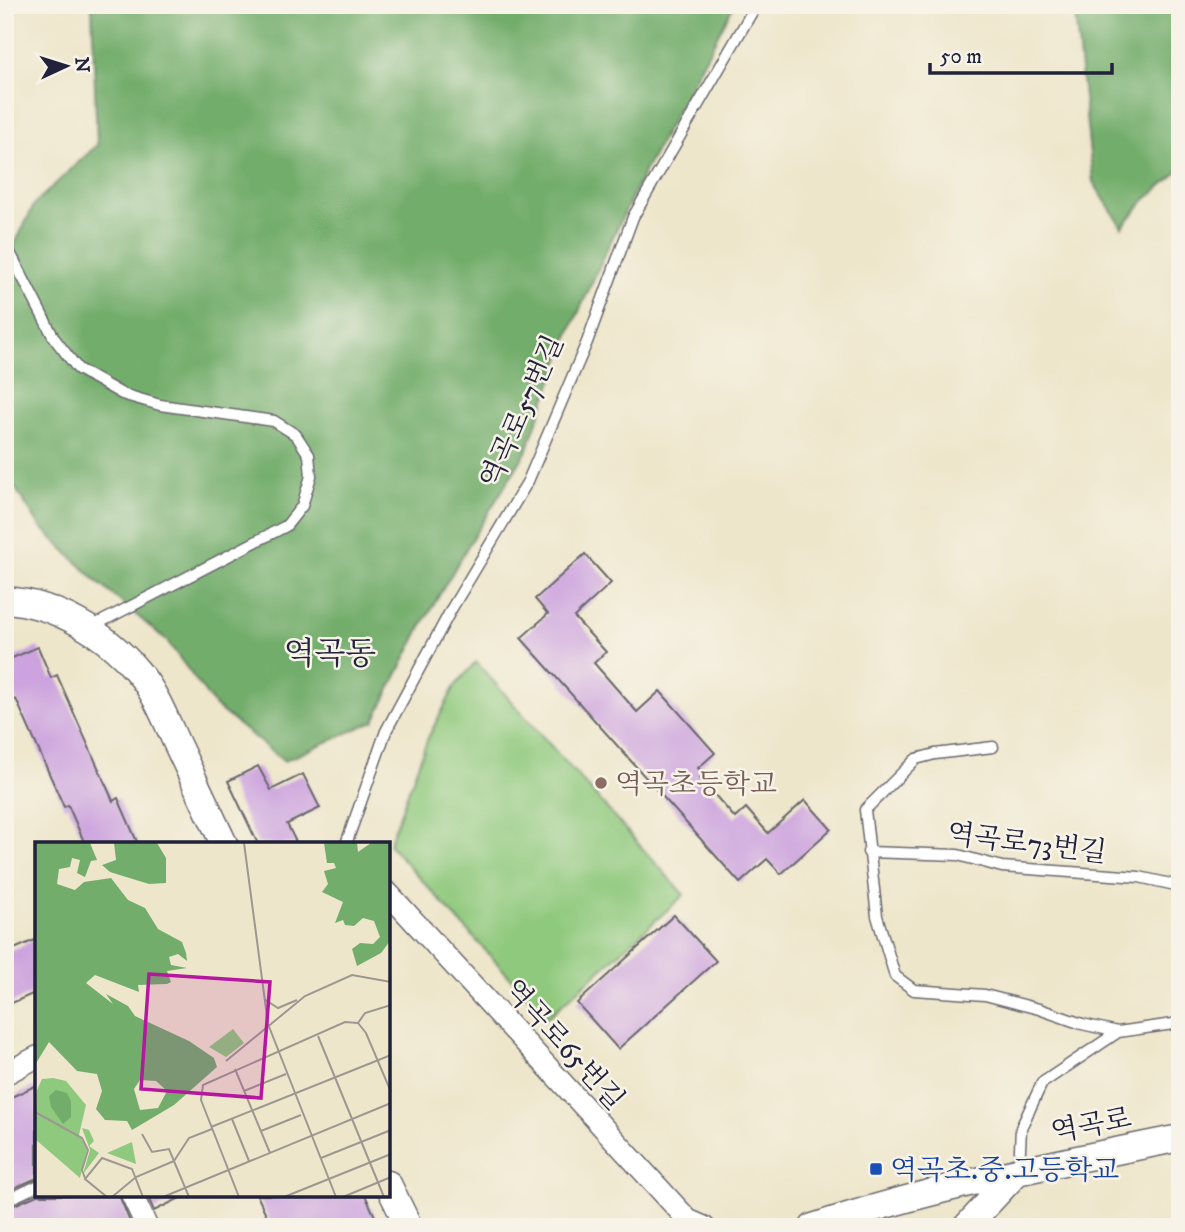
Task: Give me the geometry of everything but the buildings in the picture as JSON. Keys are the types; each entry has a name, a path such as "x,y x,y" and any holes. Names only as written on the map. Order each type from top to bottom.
{"street":[{"path":"5,600 37,605 66,617 88,629 138,671 153,694 223,842"},
{"name":"역곡로65번길","path":"390,895 688,1220 704,1227"},
{"path":"5,1074 35,1058"},
{"name":"역곡로","path":"813,1227 852,1214 1019,1170 1180,1138"},
{"path":"966,1227 1019,1170"},
{"path":"390,1188 409,1227"},
{"path":"133,1197 147,1227"}],"lane":[{"name":"역곡로57번길","path":"347,842 386,731 452,608 528,481 587,342 633,216 756,5"},
{"path":"5,243 24,275 54,338 78,369 122,394 160,405 274,421 296,435 310,455 311,477 302,506 286,526 88,629"},
{"path":"993,747 916,759 865,810 877,916 895,976 914,990 985,995 1118,1032 1180,1023"},
{"name":"역곡로73번길","path":"868,852 958,855 1002,867 1139,877 1180,886"},
{"path":"1019,1170 1021,1128 1042,1083 1118,1032"},
{"path":"5,1201 35,1187"}],"green space":[{"path":"92,5 734,5 643,174 610,243 571,329 526,452 422,625 374,721 284,761 215,706 167,641 94,579 39,525 5,472 5,264 35,203 97,145"},
{"path":"1074,5 1180,5 1180,170 1144,201 1122,227 1093,182"},
{"path":"476,662 684,895 547,1018 390,845 428,738 455,686"}],"place":[{"name":"역곡초등학교","path":"601,783"},
{"name":"역곡초.중.고등학교","path":"876,1169"}],"district":[{"name":"역곡동","path":"330,653"}]}
